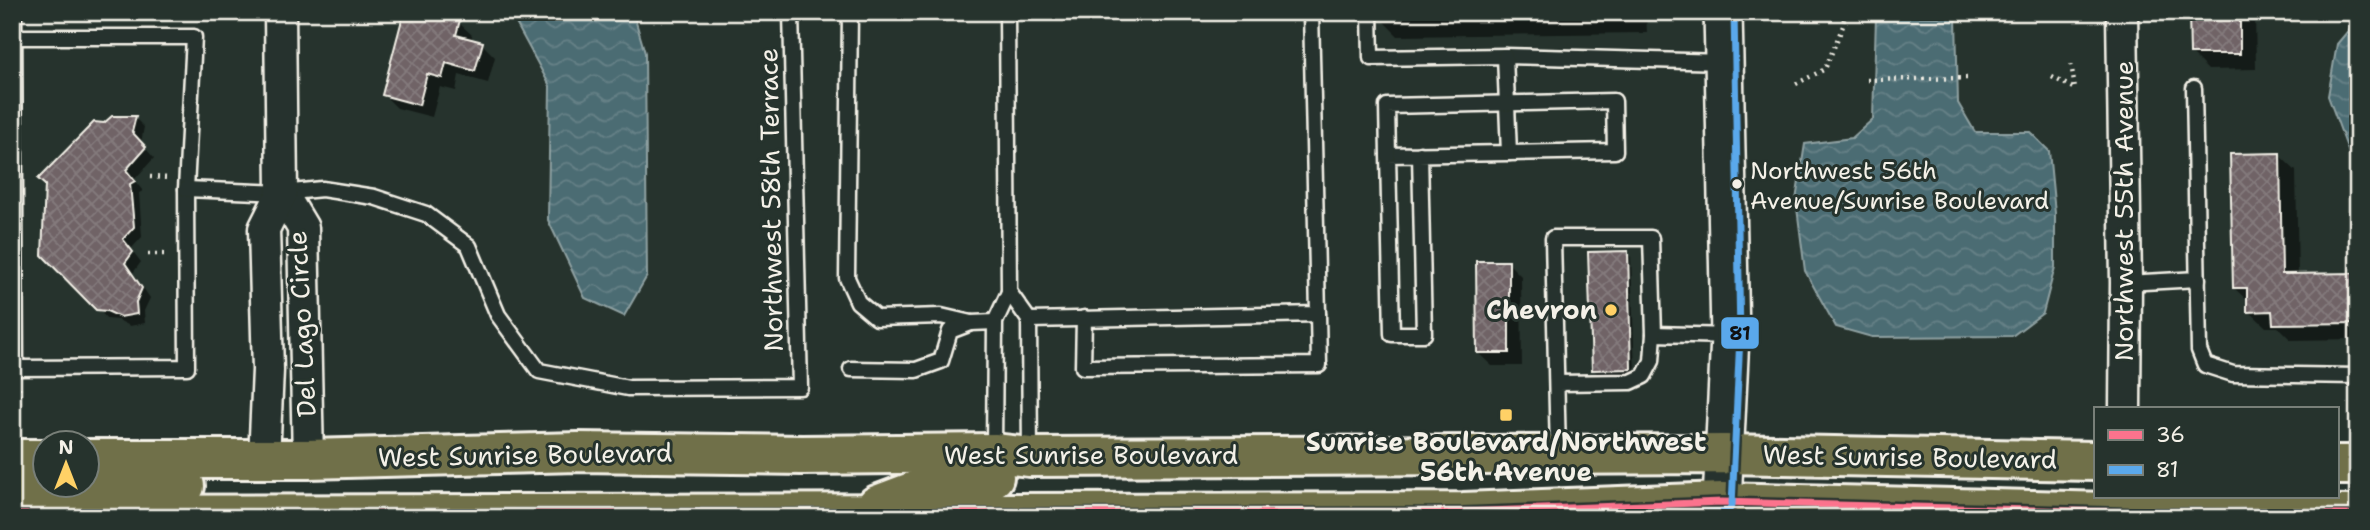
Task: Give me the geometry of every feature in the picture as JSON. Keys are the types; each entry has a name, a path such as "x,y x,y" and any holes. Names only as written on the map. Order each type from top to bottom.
{"highway":[{"name":"West Sunrise Boulevard","path":"102,459 308,459 578,452 802,455 1725,454 2094,461"},
{"path":"318,513 336,484 346,477 531,475 578,452"},
{"path":"852,514 948,478 999,477 1012,455"},
{"path":"12,459 32,459"},
{"path":"12,487 270,485 308,459"},
{"path":"2338,465 2358,465"},
{"name":"West Sunrise Boulevard","path":"12,515 1463,512 1722,502 2155,515 2358,514"}],"street":[{"name":"Del Lago Circle","path":"264,459 268,370 264,229 282,193 280,12"},
{"path":"1722,502 1730,336 1723,12"},
{"name":"Northwest 55th Avenue","path":"2122,12 2125,407"},
{"name":"Del Lago Circle","path":"282,193 303,228 308,459"}],"lane":[{"path":"14,12 14,37 17,375 187,368 186,188 194,37 14,37"},
{"name":"Northwest 58th Terrace","path":"282,193 322,189 374,197 426,215 470,246 498,315 539,371 628,388 800,387 791,12"},
{"path":"850,12 847,278 858,302 877,317 941,316 971,323"},
{"path":"1007,12 1009,292 995,321 1012,455"},
{"path":"1084,318 1083,368 1320,365 1311,12"},
{"path":"1370,12 1371,58 1506,56 1724,62"},
{"path":"1506,56 1509,153"},
{"path":"2194,88 2199,350 2205,365 2233,374 2358,376"},
{"path":"1388,155 1420,154 1615,151 1614,101 1387,106 1388,155 1392,334 1424,334 1420,154"},
{"path":"186,188 282,193"},
{"path":"1557,383 1631,382 1644,376 1652,361 1654,334 1651,238 1553,238 1557,383 1559,455"},
{"path":"2126,283 2198,279"},
{"path":"1009,292 1029,320 1012,455"},
{"path":"1029,320 1318,314"},
{"path":"851,369 916,370 941,361 950,331 971,323 995,321"},
{"path":"1654,334 1730,336"}],"path":[{"path":"1796,84 1825,69 1843,26 1845,12"},
{"path":"2052,77 2075,89 2071,63"},
{"path":"1867,80 1969,78"},
{"path":"150,177 174,178"},
{"path":"148,254 173,254"},
{"path":"17,375 19,403"}],"water":[{"path":"510,12 633,12 645,53 647,276 624,316 585,298 548,220 550,86"},
{"path":"1876,16 1956,17 1958,103 1975,132 2030,132 2049,151 2055,213 2055,267 2043,313 2012,336 1872,337 1836,327 1805,271 1796,200 1805,144 1852,138 1873,119"},
{"path":"2358,19 2358,166 2349,153 2328,96 2337,44"}],"building":[{"path":"404,12 445,12 444,16 460,20 456,35 483,42 475,71 446,63 442,78 427,74 419,105 382,95"},
{"path":"2189,12 2240,12 2240,54 2190,54"},
{"path":"112,116 136,116 132,132 146,147 126,170 135,181 130,184 134,227 123,239 133,252 125,263 142,288 136,302 137,314 120,317 107,311 96,310 42,255 45,185 38,179 94,122 104,123"},
{"path":"2280,153 2282,274 2358,273 2358,323 2273,324 2272,311 2247,312 2247,288 2233,288 2230,154"},
{"path":"1628,251 1631,369 1592,370 1588,252"},
{"path":"1476,261 1509,261 1509,353 1477,353"}],"transit line":[{"name":"81","path":"1586,518 1723,512 1729,510 1732,505 1740,336 1734,12"},
{"name":"36","path":"12,515 1463,512 1722,502 2145,513 2358,515"}],"place":[{"name":"Northwest 56th Avenue/Sunrise Boulevard","path":"1737,184"},
{"name":"Chevron","path":"1611,310"},
{"name":"Sunrise Boulevard/Northwest 56th Avenue","path":"1506,415"}]}
